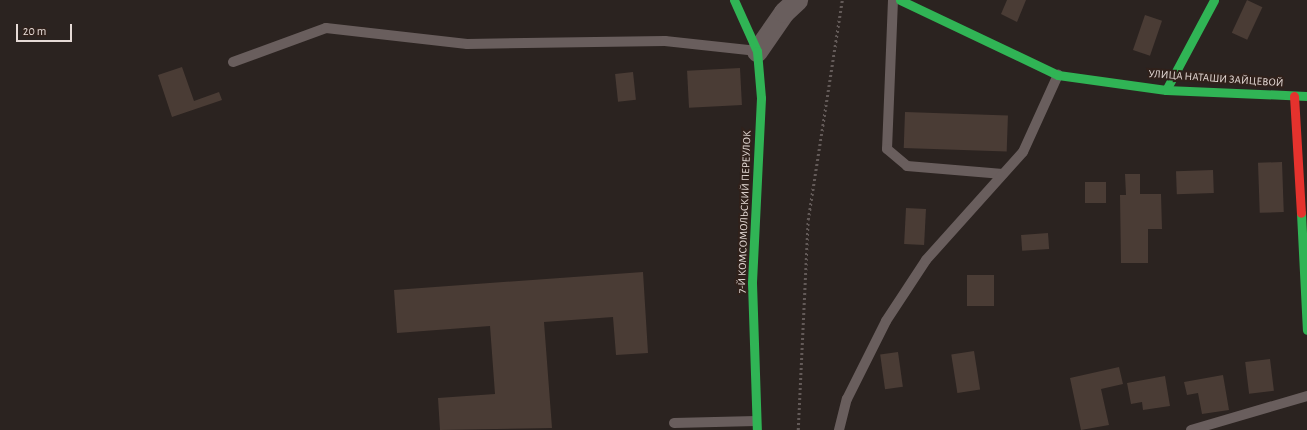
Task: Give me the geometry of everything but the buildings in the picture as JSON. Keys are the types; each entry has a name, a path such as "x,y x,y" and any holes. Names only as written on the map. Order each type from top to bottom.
{"street":[{"name":"7-Й КОМСОМОЛЬСКИЙ ПЕРЕУЛОК","path":"734,0 757,51 761,98 752,283 756,426"},
{"path":"757,51 784,12 797,0"},
{"name":"УЛИЦА НАТАШИ ЗАЙЦЕВОЙ","path":"900,0 1058,75 1166,90 1307,96"},
{"path":"1166,90 1214,0"},
{"path":"1294,96 1307,330"}],"lane":[{"path":"893,0 887,148 907,166 1003,174"},
{"path":"233,62 326,28 468,44 665,41 757,51"},
{"path":"839,430 847,399 886,321 926,260 1023,152 1058,75"},
{"path":"1191,430 1307,396"},
{"path":"674,423 756,426"}],"path":[{"path":"798,430 808,220 842,0"}],"traffic: fast":[{"path":"734,0 757,51 761,98 752,283 757,430"},
{"path":"900,0 1058,75 1166,90 1307,96"},
{"path":"1166,90 1214,0"},
{"path":"1301,213 1307,330"}],"traffic: jam":[{"path":"1294,96 1301,213"}]}
